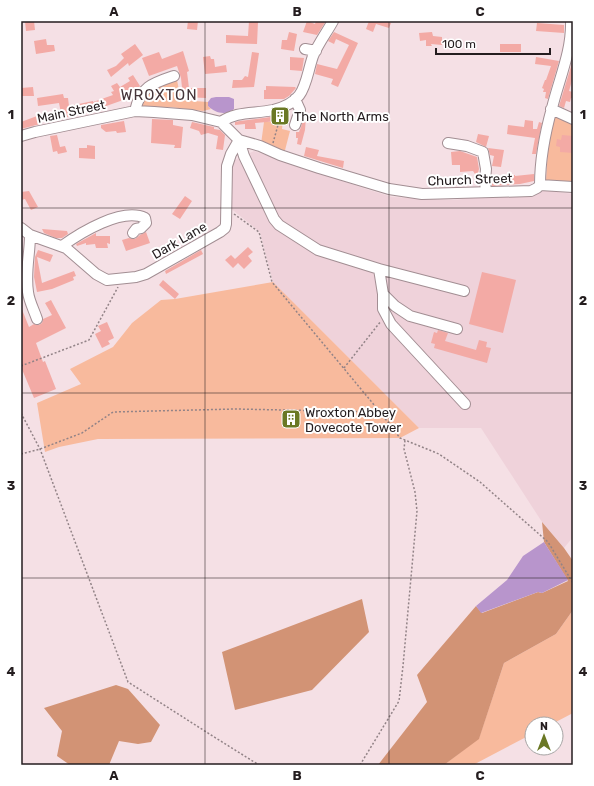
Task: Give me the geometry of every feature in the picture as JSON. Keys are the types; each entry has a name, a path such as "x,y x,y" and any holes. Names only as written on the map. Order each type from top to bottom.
{"street":[{"path":"220,122 234,114 260,112 282,108 291,104 304,88 316,51 333,21"},
{"path":"571,21 571,43 552,109 541,155 540,185 573,187"},
{"path":"305,49 316,51"},
{"path":"135,111 137,102 147,88 154,83 174,76"},
{"path":"295,99 300,110 295,125"},
{"path":"552,109 573,119"},
{"name":"Main Street","path":"21,136 135,111 192,115 220,122 239,140"},
{"path":"239,140 244,156 274,219 318,250 379,269 464,291"},
{"name":"Church Street","path":"239,140 389,189 422,194 531,190 540,185"},
{"name":"Dark Lane","path":"64,247 96,274 106,280 123,279 146,274 220,232 225,228 226,224 228,160 239,140"},
{"path":"448,143 467,146 483,152 486,169 486,192"},
{"path":"21,228 30,235 64,247 86,231 108,221 139,215 144,218 146,223 133,234"},
{"path":"30,235 27,285 28,294 37,319"},
{"path":"379,269 383,294 383,309 391,324 465,404"},
{"path":"383,294 395,306 410,316 457,329"}],"path":[{"path":"270,151 278,125"},
{"path":"226,209 259,232 272,282 400,438 439,454 480,482 548,542 573,583"},
{"path":"21,366 89,340 123,279"},
{"path":"344,368 386,315"},
{"path":"21,454 40,449 82,433 113,412 235,410 380,412"},
{"path":"21,413 40,449 128,682 259,765"},
{"path":"360,765 398,701 404,658 417,512 415,492 404,449 405,440"}],"shaded area":[{"path":"177,80 181,100 208,102 208,106 211,109 203,111 170,107 154,108 140,106 149,90"},
{"path":"229,97 234,99 234,109 221,113 208,106 208,102 211,98"},
{"path":"554,111 573,120 573,183 546,180 548,148"},
{"path":"283,119 282,129 290,131 284,154 261,144 264,122"},
{"path":"254,151 392,197 454,200 543,190 573,194 573,537 564,548 542,522 481,428 419,428 273,282 260,232 229,207 231,162"},
{"path":"273,282 419,428 400,438 98,439 59,447 45,452 37,403 81,384 70,369 113,347 132,323 161,300 175,299"},
{"path":"542,522 573,561 573,610 556,634 504,663 479,739 444,765 378,765 427,702 417,675 476,606 482,613 538,592 542,593 568,581 544,542"},
{"path":"544,542 568,580 542,593 538,592 481,613 476,606 507,580 523,556"},
{"path":"362,599 369,632 312,690 235,710 222,652"},
{"path":"573,610 573,713 564,718 564,716 524,716 524,738 473,765 444,765 479,738 504,663 556,634"},
{"path":"116,685 128,689 160,725 151,742 138,744 119,741 109,765 70,765 57,756 62,731 44,708"}],"building":[{"path":"25,21 34,21 35,30 26,31"},
{"path":"188,21 198,21 197,30 187,29"},
{"path":"249,21 258,22 257,44 226,43 226,35 248,36"},
{"path":"307,21 315,24 316,21 326,21 317,35 303,32"},
{"path":"369,21 386,21 391,23 389,28 376,24 373,32 366,29"},
{"path":"537,23 564,25 564,33 536,31"},
{"path":"289,32 297,34 294,51 281,49 282,40 287,40"},
{"path":"334,32 358,43 338,87 331,84 333,79 315,74 317,64 337,69 349,45 336,39 334,44 328,41"},
{"path":"432,32 433,36 442,37 442,45 431,44 432,46 426,46 426,40 420,41 419,33"},
{"path":"46,39 47,45 54,45 55,51 36,54 34,41"},
{"path":"135,44 143,55 129,66 128,63 111,77 107,70 116,66 124,58 121,54"},
{"path":"500,44 521,44 521,52 500,52"},
{"path":"183,51 189,71 187,72 189,88 206,88 206,98 183,97 181,78 177,66 149,76 142,58 159,52 162,59"},
{"path":"252,52 259,53 254,87 232,88 233,80 242,80 245,76 248,77"},
{"path":"210,56 211,59 214,59 215,67 226,65 227,72 205,74 203,57"},
{"path":"290,57 304,58 302,71 290,70"},
{"path":"536,57 559,61 548,99 545,98 546,92 543,92 544,89 542,88 551,66 535,64"},
{"path":"572,63 573,77 569,91 573,92 573,98 571,98 570,102 566,101 564,108 559,106"},
{"path":"133,75 140,86 134,94 126,99 95,111 62,118 59,103 38,106 37,98 63,94 64,98 68,98 69,106 93,102 113,95 111,92 114,91 111,86 117,83 120,87 130,81 128,78"},
{"path":"266,86 296,88 284,99 264,99 264,90 266,90"},
{"path":"33,87 34,96 21,96 21,88"},
{"path":"37,116 40,124 21,129 21,122"},
{"path":"278,116 279,121 255,123 256,129 245,129 245,124 235,125 235,122"},
{"path":"304,117 306,117 305,130 301,145 297,144 298,138 296,138 296,132 299,132"},
{"path":"152,119 173,120 173,125 183,127 181,148 174,148 175,145 151,143"},
{"path":"525,120 533,121 533,129 537,129 539,122 542,123 536,154 532,154 535,138 507,134 508,125 524,127"},
{"path":"124,121 126,132 106,132 101,128 101,125"},
{"path":"192,122 214,127 214,129 220,130 225,135 223,150 216,149 218,136 208,133 201,135 199,131 190,128"},
{"path":"478,134 489,136 486,147 476,142"},
{"path":"57,135 60,147 65,146 67,152 58,154 57,151 53,152 50,136"},
{"path":"562,135 573,136 573,153 560,152 560,147 556,146 557,139 561,140"},
{"path":"87,145 95,146 95,159 79,158 79,148 87,148"},
{"path":"306,147 319,150 317,156 344,161 343,168 304,156"},
{"path":"488,148 504,150 501,167 492,166 494,156 490,155"},
{"path":"460,151 477,157 479,169 478,173 475,174 473,171 460,172 460,165 452,165 451,152"},
{"path":"534,174 534,181 520,184 492,186 492,177"},
{"path":"29,191 38,207 31,210 25,199 21,200 21,192"},
{"path":"185,196 192,201 180,219 172,214"},
{"path":"42,229 67,231 68,234 62,238 56,238 44,233"},
{"path":"146,232 150,243 126,251 122,240 129,238 135,239"},
{"path":"96,233 96,236 110,236 110,244 107,243 108,248 96,248 95,244 86,245 86,243 77,246 76,244"},
{"path":"248,247 253,252 248,256 252,261 244,269 238,263 233,268 225,260 231,255 235,259"},
{"path":"38,250 53,255 50,262 37,257 42,283 74,271 76,276 73,277 74,280 52,289 37,292 34,277 35,257"},
{"path":"201,250 203,254 166,274 165,271"},
{"path":"482,272 516,280 503,333 469,324"},
{"path":"163,280 179,294 175,299 159,285"},
{"path":"51,300 66,328 36,343 56,389 34,398 21,367 21,307 29,327 34,324 39,325 42,323 43,319 52,315 45,303"},
{"path":"107,322 114,338 108,341 110,344 102,348 95,334 101,331 98,326"},
{"path":"438,330 448,333 445,341 476,350 479,340 487,342 486,347 491,348 487,363 434,348 435,344 431,343 434,332 437,333"}],"place":[{"name":"The North Arms","path":"280,116"},
{"name":"Wroxton Abbey Dovecote Tower","path":"291,419"}],"district":[{"name":"WROXTON","path":"159,95"}]}
